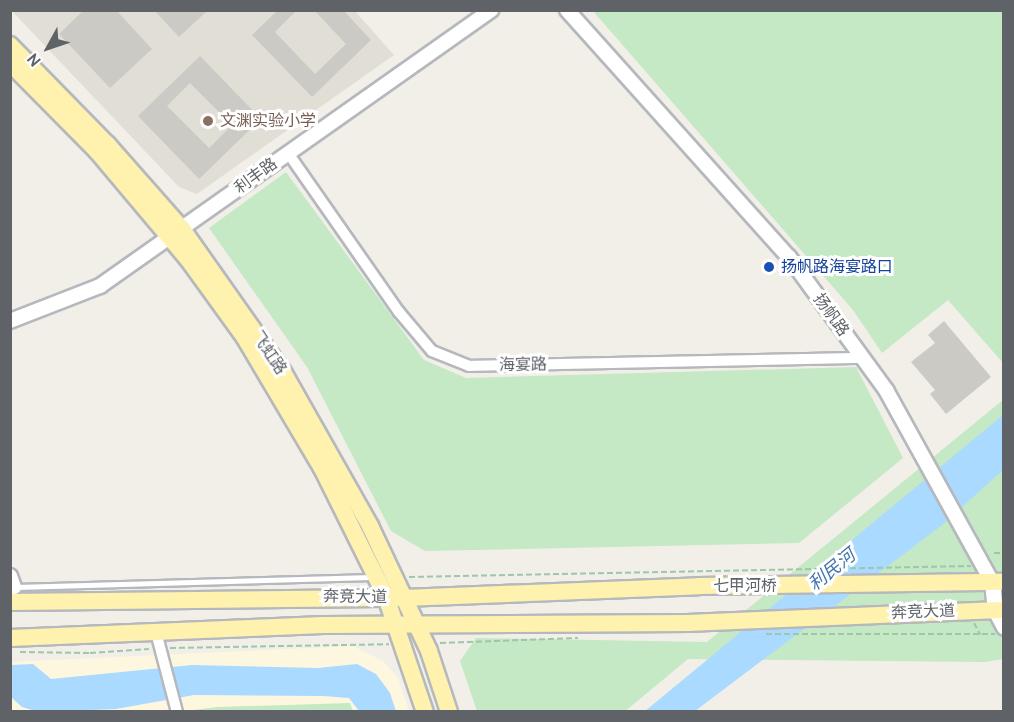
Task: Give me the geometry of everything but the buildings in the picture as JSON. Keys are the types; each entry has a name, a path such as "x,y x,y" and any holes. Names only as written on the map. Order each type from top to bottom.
{"main road":[{"name":"飞虹路","path":"10,45 108,145 283,372 332,454 395,578 426,644 450,711"},
{"name":"飞虹路","path":"10,63 176,233 245,338 289,408 386,597 425,711"},
{"name":"奔竞大道","path":"862,586 998,582"},
{"path":"998,582 1004,627"},
{"name":"奔竞大道","path":"11,588 404,598 699,586"},
{"name":"七甲河桥","path":"699,586 862,586"},
{"name":"奔竞大道","path":"842,614 1001,605"},
{"name":"七甲河桥","path":"689,623 842,614"},
{"name":"奔竞大道","path":"10,638 158,640 417,623 689,623"}],"street":[{"name":"利丰路","path":"10,321 100,286 491,10"},
{"name":"扬帆路","path":"567,10 789,257 886,390 983,565 998,582"},
{"name":"海宴路","path":"288,153 399,312 432,351 469,366 862,358"},
{"path":"158,640 177,711"}],"lane":[{"path":"11,588 376,577"}],"path":[{"path":"994,553 1004,553"},
{"path":"395,578 983,565"},
{"path":"760,634 1004,634"},
{"path":"426,644 587,638"},
{"path":"10,652 90,653 158,640 402,644"}],"shaded area":[{"name":"文渊实验小学","path":"11,10 355,11 394,55 197,194 179,187"},
{"path":"353,646 383,661 398,678 409,711 11,711 10,662"}],"green space":[{"path":"593,11 1003,11 1003,363 948,300 882,353 853,310"},
{"path":"286,172 424,360 466,378 856,367 903,458 799,543 425,551 391,531 307,367 209,228"},
{"path":"1003,400 1003,659 985,662 688,659 624,712 477,711 460,661 476,638 707,642"},
{"path":"350,703 353,711 186,711 217,707"}],"water":[{"name":"利民河","path":"1003,415 1003,470 941,526 695,711 644,712"},
{"path":"33,664 51,679 192,665 318,668 357,664 376,674 390,693 396,711 359,711 349,698 194,695 116,709 39,712 22,707 11,697 11,665"}],"place":[{"name":"文渊实验小学","path":"208,121"},
{"name":"扬帆路海宴路口","path":"769,267"}]}
